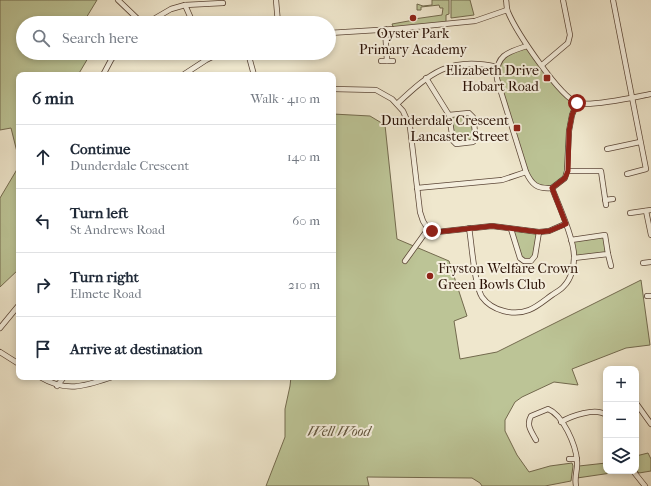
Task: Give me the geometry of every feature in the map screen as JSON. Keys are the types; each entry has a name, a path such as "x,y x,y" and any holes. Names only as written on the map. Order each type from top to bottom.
{"street":[{"path":"118,0 135,16"},
{"path":"276,0 277,16"},
{"path":"506,0 507,10 527,46 567,96 577,103 590,104 651,94"},
{"path":"542,65 568,43 570,35 563,0"},
{"path":"613,0 646,167"},
{"path":"159,16 171,9 185,5 223,3"},
{"path":"185,5 190,16"},
{"path":"336,32 475,21 507,10"},
{"path":"385,29 387,61"},
{"path":"527,46 509,51 503,56 497,67 497,80 526,172 530,181 539,187 552,188 565,178 568,171 569,131 572,115 577,103"},
{"path":"105,72 111,60"},
{"path":"186,72 203,60"},
{"path":"250,60 253,72"},
{"path":"381,61 393,61"},
{"path":"397,104 426,78 448,66 470,63 497,67"},
{"path":"426,78 449,115 453,141 456,144 473,142 476,139 473,117 469,113 449,115"},
{"path":"336,88 376,90 392,99 403,111 410,127 420,212 428,229 437,232 492,226 539,232 549,231 566,224"},
{"path":"608,149 640,142"},
{"path":"626,174 646,167 651,163"},
{"path":"568,171 601,171 606,203 613,199"},
{"path":"417,188 502,180 526,172"},
{"path":"469,228 478,288 483,298 492,306 504,311 517,312 529,310 539,305 564,286 570,276 574,258 574,250 566,224 552,188"},
{"path":"630,213 649,211 651,235"},
{"path":"405,261 428,229"},
{"path":"511,229 520,258 524,261 531,261 535,256 539,232"},
{"path":"571,240 605,235 611,266"},
{"path":"574,258 608,254"},
{"path":"643,263 651,262"},
{"path":"0,328 16,309"},
{"path":"0,352 16,362"},
{"path":"46,380 57,386 66,387 78,387 102,380"},
{"path":"57,386 62,380"},
{"path":"639,407 651,424"},
{"path":"536,440 529,427 528,422 531,416 548,410 552,411 568,432 573,443 577,459 574,476 576,486"},
{"path":"561,422 575,415 592,412 603,412"},
{"path":"568,459 577,459"},
{"path":"635,474 645,486"}],"green space":[{"path":"0,0 97,0 87,16 16,16 16,60 87,60 80,72 16,72 16,148 11,128 0,130"},
{"path":"432,0 449,0 449,14 446,15 446,23 394,29 392,24 442,15 443,8 440,8 439,5 421,7 421,10 417,10 417,4 423,6 432,5"},
{"path":"451,0 470,0 474,15 451,18"},
{"path":"527,46 567,96 577,103 572,115 567,171 559,184 546,189 530,181 497,80 500,61 503,56"},
{"path":"469,113 473,117 476,139 473,142 456,144 453,141 449,115"},
{"name":"Well Wood","path":"336,114 370,116 385,125 397,239 449,261 467,316 454,321 460,359 497,352 641,280 650,345 626,348 572,369 578,385 554,382 522,397 515,402 505,420 505,431 517,455 529,472 550,466 572,463 571,481 545,486 482,486 472,478 367,477 369,486 266,486 285,437 285,409 291,380 336,380"},
{"path":"16,171 16,272 0,287 0,198"},
{"path":"511,229 539,232 535,256 531,261 520,258"},
{"path":"605,235 608,254 574,258 571,240"},
{"path":"648,453 651,459 651,471 639,473 639,455"},
{"path":"603,463 603,474 604,474 577,478 579,466"}],"place":[{"name":"Oyster Park Primary Academy","path":"413,18"},
{"name":"Elizabeth Drive Hobart Road","path":"547,78"},
{"name":"Dunderdale Crescent Lancaster Street","path":"517,128"},
{"name":"Fryston Welfare Crown Green Bowls Club","path":"430,276"}],"route":[{"path":"432,231 437,232 492,226 539,232 549,231 566,224 552,188 565,178 568,171 567,152 569,131 572,115 577,103"}]}
